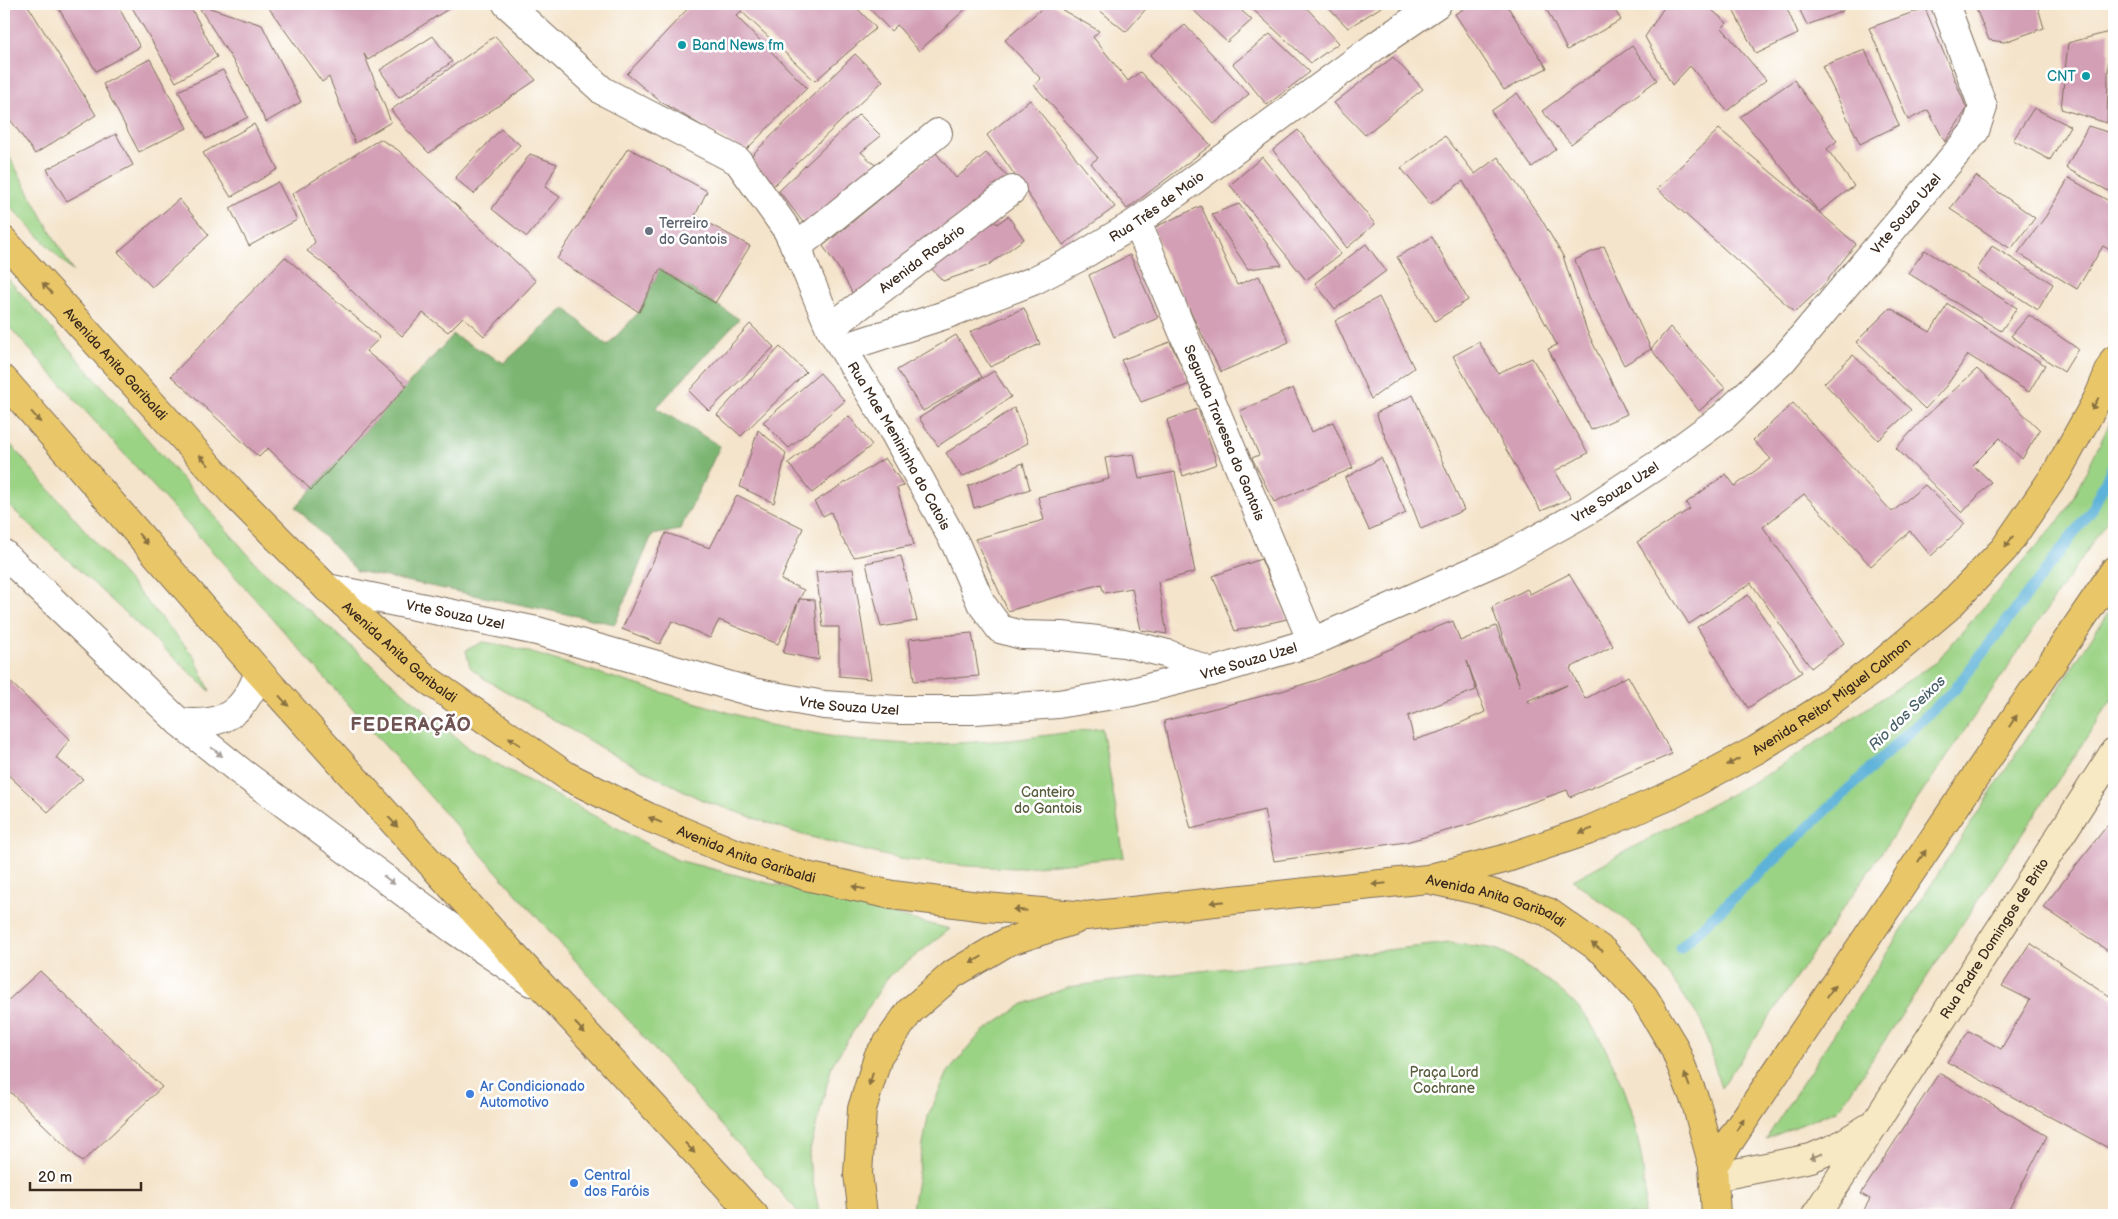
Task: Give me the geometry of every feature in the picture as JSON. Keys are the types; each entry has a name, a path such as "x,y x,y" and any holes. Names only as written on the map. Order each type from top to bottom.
{"main road":[{"name":"Avenida Anita Garibaldi","path":"4,241 236,496 327,588 428,680 567,776 648,818 732,852 806,876 892,895 986,907 1086,916 1427,879 1491,893 1548,912 1603,951 1644,997 1674,1047 1696,1104 1714,1171 1716,1215"},
{"name":"Avenida Reitor Miguel Calmon","path":"1427,879 1504,859 1587,831 1669,796 1756,750 1819,710 1947,608 2004,549 2057,472 2098,398 2114,360"},
{"path":"4,380 259,672 547,992 754,1215"},
{"path":"1714,1171 2114,571"},
{"name":"Rua Padre Domingos de Brito","path":"1816,1215 2114,752"},
{"name":"Avenida Anita Garibaldi","path":"863,1215 858,1174 862,1109 878,1057 910,1011 953,974 1007,942 1086,916"},
{"name":"Rua Padre Domingos de Brito","path":"1714,1171 1812,1158 1839,1146 1874,1125"}],"street":[{"name":"Rua Mae Menininha do Catois","path":"507,4 603,91 738,161 787,230 837,338 895,434 952,537 981,603 1000,629 1022,635 1062,636 1124,642 1168,654 1211,672"},
{"name":"Rua Três de Maio","path":"837,338 945,316 1033,280 1078,258 1137,222 1366,53 1437,4"},
{"name":"Vrte Souza Uzel","path":"327,588 537,630 752,692 824,705 898,710 975,710 1058,704 1132,692 1211,672 1312,642 1507,556 1588,511 1663,461 1723,417 1782,361 1975,131 1982,107 1944,4"},
{"path":"802,261 799,245 938,133"},
{"name":"Avenida Rosário","path":"837,338 1012,190"},
{"name":"Segunda Travessa do Gantois","path":"1137,222 1312,642"},
{"path":"4,554 179,722 240,772 453,929 547,992"},
{"path":"179,722 205,724 223,718 242,706 252,692 259,672"}],"green space":[{"path":"4,147 73,272 4,200"},
{"path":"660,269 739,319 656,408 720,446 680,530 652,535 615,624 357,571 296,507 453,335 504,363 565,308 607,346 639,312"},
{"path":"4,274 258,566 469,749 677,860 950,929 887,978 832,1065 808,1158 820,1215 801,1215 240,582 4,321"},
{"path":"2114,415 2114,511 1721,1088 1702,1022 1637,929 1573,880 1775,770 1936,662 2066,512"},
{"path":"4,437 194,656 210,691 4,501"},
{"path":"2114,603 2114,696 1839,1109 1766,1139"},
{"name":"Canteiro do Gantois","path":"483,642 509,646 770,725 851,740 923,745 1011,740 1102,728 1124,857 1016,868 967,866 899,859 803,835 702,800 610,753 485,679 470,667 466,650"},
{"name":"Praça Lord Cochrane","path":"1449,943 1492,949 1508,955 1562,992 1575,1004 1595,1030 1620,1080 1630,1108 1642,1165 1643,1215 911,1215 928,1116 948,1072 981,1033 1024,1004 1069,987"}],"building":[{"path":"4,4 27,4 96,115 35,154 4,111"},
{"path":"56,4 117,4 140,47 96,71"},
{"path":"130,4 189,4 217,57 176,82"},
{"path":"266,4 456,4 368,60 364,54 391,122 355,143 329,77 322,82"},
{"path":"692,4 853,4 876,28 815,81 741,11 736,16 807,88 745,151 661,102 627,74"},
{"path":"865,4 971,4 919,51 897,25 891,31"},
{"path":"1047,4 1052,4 1099,31 1093,37 1128,81 1140,72 1211,145 1127,209 1091,163 1098,158 1034,85 1041,79 1005,40"},
{"path":"1092,4 1150,4 1126,32"},
{"path":"1187,4 1234,4 1252,20 1227,42"},
{"path":"1247,4 1303,4 1339,43 1311,63"},
{"path":"1325,4 1386,4 1348,28"},
{"path":"1395,4 1411,4 1403,11"},
{"path":"1472,4 1506,4 1547,68 1504,90 1455,14"},
{"path":"1544,4 1611,4 1621,20 1567,50"},
{"path":"1666,4 1705,4 1727,23 1722,28 1766,80 1727,111 1690,66 1672,85 1645,37"},
{"path":"1730,4 1785,4 1798,34 1756,54"},
{"path":"1797,4 1840,4 1843,11 1807,25"},
{"path":"1974,4 2037,4 2044,28 2004,42 1989,40"},
{"path":"207,7 262,25 301,102 266,122 239,70 200,9"},
{"path":"1925,8 1967,109 1945,142 1928,110 1908,120 1869,28"},
{"path":"1185,25 1249,94 1214,124 1150,55"},
{"name":"CNT","path":"2109,32 2107,123 2061,109 2068,43"},
{"path":"1270,34 1310,72 1267,105 1233,64"},
{"path":"433,36 452,62 399,98 380,70"},
{"path":"495,36 536,80 429,153 391,110"},
{"path":"1632,46 1657,80 1571,144 1542,111"},
{"path":"1865,50 1899,125 1860,144 1822,66"},
{"path":"855,54 883,81 772,187 751,156"},
{"path":"1393,57 1423,89 1365,135 1334,103"},
{"path":"150,59 187,128 139,152 103,84"},
{"path":"223,70 248,117 206,139 178,91"},
{"path":"1794,80 1837,141 1827,149 1854,186 1819,212 1740,117"},
{"path":"1517,93 1556,149 1532,167 1491,111"},
{"path":"1030,100 1115,207 1063,245 987,135"},
{"path":"2034,108 2070,126 2050,160 2013,140"},
{"path":"859,114 881,136 861,152 876,166 805,225 779,191"},
{"path":"254,124 278,169 231,197 203,153"},
{"path":"2088,126 2114,134 2114,194 2066,168"},
{"path":"501,129 520,145 474,194 455,178"},
{"path":"1719,129 1856,244 1822,287 1795,312 1657,189"},
{"path":"1298,130 1375,224 1347,248 1273,150"},
{"path":"116,134 133,165 67,201 47,169"},
{"path":"1445,136 1475,174 1498,157 1540,217 1563,256 1587,331 1627,414 1591,430 1548,349 1557,345 1522,280 1498,243 1463,181 1430,204 1401,168"},
{"path":"380,139 398,150 536,281 484,336 463,317 448,332 423,313 402,336 329,268 307,251 315,242 292,194"},
{"name":"Terreiro do Gantois","path":"628,148 707,191 695,216 750,246 715,303 660,269 639,312 557,259"},
{"path":"936,153 956,178 986,153 1009,178 855,298 841,272 823,246"},
{"path":"530,154 557,164 545,187 560,197 527,237 492,209"},
{"path":"1262,157 1341,254 1306,280 1230,185"},
{"path":"1976,176 2035,218 2011,249 1950,209"},
{"path":"2069,178 2114,204 2112,251 2103,246 2077,289 2018,253 2046,216"},
{"path":"278,182 297,220 249,246 230,208"},
{"path":"179,199 209,235 152,287 118,252"},
{"path":"1239,204 1282,265 1248,269 1212,214"},
{"path":"1201,206 1237,285 1259,276 1289,342 1221,372 1188,307 1153,228"},
{"path":"1008,216 1024,239 987,266 943,281 929,266 991,217 997,224"},
{"path":"1432,237 1468,300 1435,321 1397,257"},
{"path":"1366,244 1386,271 1335,309 1315,283"},
{"path":"1604,246 1651,349 1624,365 1589,297 1575,260"},
{"path":"1992,246 2053,284 2038,310 1977,270"},
{"path":"1925,250 2017,308 2001,331 1908,273"},
{"path":"1130,255 1158,318 1114,337 1089,275"},
{"path":"285,257 380,338 366,351 407,386 311,490 268,448 259,457 171,376"},
{"path":"1379,297 1414,368 1371,399 1335,321"},
{"path":"1948,304 2045,365 2029,392 1968,355 1947,385 1925,409 1856,342 1890,308 1930,332"},
{"path":"1024,308 1040,344 990,367 970,332"},
{"path":"2029,315 2078,349 2064,372 2011,336"},
{"path":"750,324 774,347 709,411 689,391"},
{"path":"1670,327 1725,388 1699,411 1651,349"},
{"path":"956,335 982,377 923,411 897,370"},
{"path":"1170,342 1190,384 1141,402 1121,360"},
{"path":"1479,342 1498,373 1532,358 1588,453 1555,471 1571,498 1541,511 1453,356"},
{"path":"780,347 806,372 741,436 717,415"},
{"path":"1853,355 1911,410 1878,440 1824,383"},
{"path":"1977,369 2040,430 2022,459 2000,438 1973,465 1991,482 1962,513 1896,448 1924,418"},
{"path":"994,371 1011,397 938,446 919,418"},
{"path":"820,373 845,401 789,448 763,422"},
{"path":"1293,388 1312,432 1333,422 1353,468 1274,502 1252,458 1259,455 1240,411"},
{"path":"1413,395 1464,510 1421,529 1376,413"},
{"path":"1793,403 1892,512 1925,485 1965,524 1931,556 1910,531 1871,566 1804,494 1763,527 1844,643 1811,668 1751,583 1689,624 1637,542 1690,509 1686,503 1726,474 1735,486 1771,459 1753,440"},
{"path":"1014,408 1028,443 962,477 946,453"},
{"path":"1198,409 1217,464 1183,476 1167,420"},
{"path":"849,416 872,445 812,493 788,463"},
{"path":"758,430 786,453 774,503 740,487"},
{"path":"1134,454 1139,479 1175,472 1195,572 1158,582 1167,634 1141,630 1132,588 1104,593 1101,584 1008,611 975,539 1044,520 1038,497 1109,479 1105,458"},
{"path":"885,458 904,486 897,488 914,545 854,557 841,537 831,512 823,516 814,502"},
{"path":"1381,458 1406,513 1369,530 1345,478"},
{"path":"1023,463 1030,489 974,508 968,486"},
{"path":"737,495 803,528 781,580 804,590 778,644 719,620 710,638 672,621 660,644 622,629 666,533 710,548"},
{"path":"901,556 917,621 881,627 866,563"},
{"path":"1261,559 1287,619 1235,631 1213,576"},
{"path":"853,569 871,679 839,676 839,627 823,627 816,572"},
{"path":"1569,574 1613,646 1570,668 1585,699 1628,676 1672,754 1570,797 1567,790 1471,824 1406,842 1274,861 1264,810 1191,829 1169,748 1164,721 1282,691 1317,680 1393,648 1419,634 1453,621 1460,641 1496,626 1520,686 1492,607 1527,589 1530,594","holes":["1467,661 1485,712 1443,731 1414,740 1408,716 1476,690","1567,685 1528,704 1527,701"]},
{"path":"1748,595 1802,672 1748,708 1697,627"},
{"path":"799,599 815,600 819,660 783,653"},
{"path":"972,633 979,676 914,681 909,639"},
{"path":"4,676 70,739 56,758 83,779 48,812 4,771"},
{"path":"2114,817 2114,955 2043,907"},
{"path":"2030,943 2114,999 2114,1151 1947,1062 1969,1031 2001,1049 2030,1000 2002,986"},
{"path":"40,971 162,1087 82,1162 4,1086 4,1004"},
{"path":"1939,1073 2047,1136 2006,1215 1861,1215 1870,1199 1861,1194"}],"waterway":[{"name":"Rio dos Seixos","path":"1680,948 1955,689 2091,511 2114,464"}],"place":[{"name":"Band News fm","path":"682,45"},
{"name":"CNT","path":"2086,76"},
{"name":"Terreiro do Gantois","path":"649,231"},
{"name":"Ar Condicionado Automotivo","path":"470,1094"},
{"name":"Central dos Faróis","path":"574,1183"}],"district":[{"name":"FEDERAÇÃO","path":"411,724"}]}
